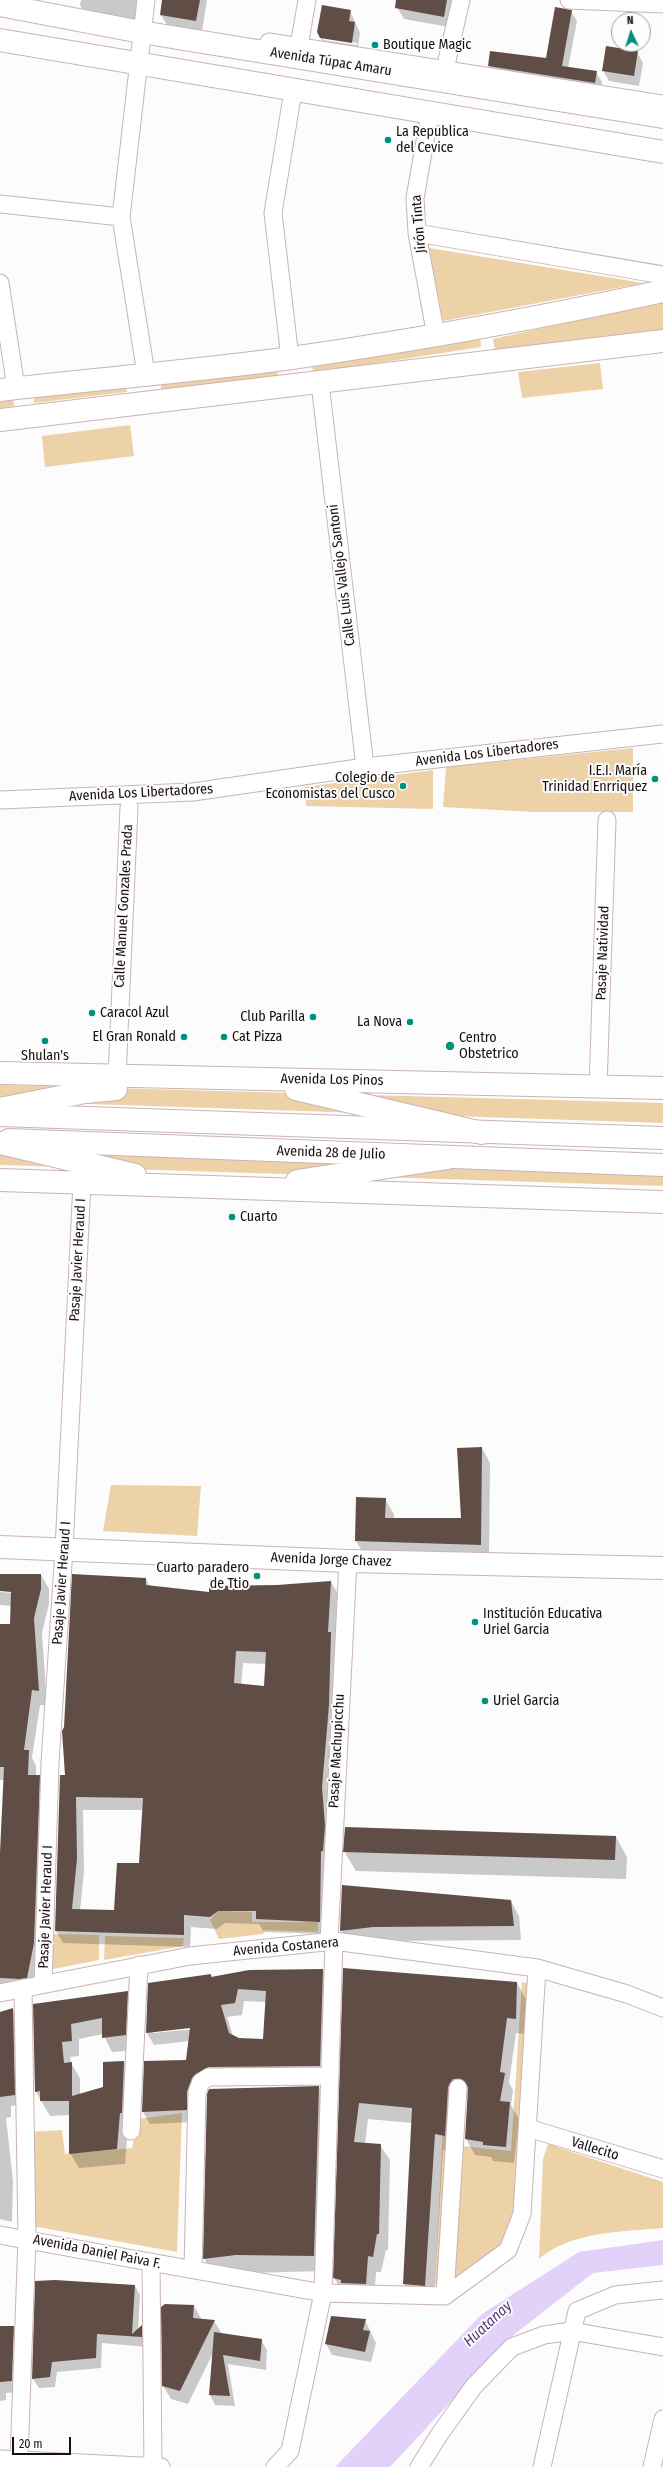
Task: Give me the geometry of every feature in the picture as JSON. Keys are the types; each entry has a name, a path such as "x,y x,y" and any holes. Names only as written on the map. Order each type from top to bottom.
{"main road":[{"name":"Avenida Túpac Amaru","path":"9,4 663,118"},
{"path":"0,40 137,65 663,152"},
{"path":"8,389 290,358 436,336 581,309 663,291"},
{"path":"0,420 663,341"},
{"name":"Avenida Los Pinos","path":"0,1073 117,1078 663,1088"},
{"path":"0,1109 84,1092 207,1079"},
{"path":"258,1080 482,1133"},
{"name":"Avenida 28 de Julio","path":"0,1115 482,1133 663,1138"},
{"name":"Avenida 28 de Julio","path":"0,1139 448,1158 663,1165"},
{"path":"0,1143 184,1186"},
{"path":"254,1189 345,1172 448,1158"},
{"path":"0,1180 663,1202"},
{"name":"Avenida Jorge Chavez","path":"0,1547 348,1562 663,1568"}],"street":[{"path":"146,0 137,65 121,216 146,374"},
{"path":"299,46 307,0"},
{"path":"445,69 461,0"},
{"path":"569,0 663,4"},
{"path":"142,28 299,46 663,104"},
{"path":"290,358 273,213 293,90"},
{"name":"Jirón Tinta","path":"430,113 415,198 417,233 436,336"},
{"path":"0,204 121,216"},
{"path":"417,233 663,275"},
{"path":"0,282 8,389"},
{"name":"Calle Luis Vallejo Santoni","path":"320,383 365,767"},
{"name":"Avenida Los Libertadores","path":"0,800 193,792 365,767 663,734"},
{"name":"Calle Manuel Gonzales Prada","path":"117,1078 129,807"},
{"name":"Pasaje Natividad","path":"598,1086 607,820"},
{"name":"Pasaje Javier Heraud I","path":"43,1984 50,1763 64,1549 82,1183"},
{"name":"Pasaje Machupicchu","path":"275,2467 290,2451 323,2293 330,2076 332,1941 348,1562"},
{"name":"Avenida Costanera","path":"0,1993 190,1956 332,1941 537,1968 627,1994 663,2008"},
{"path":"131,2131 139,1965"},
{"path":"445,2296 508,2250 522,2214 537,1968"},
{"path":"19,2460 26,2238 23,1988"},
{"path":"193,2269 197,2092 201,2082 209,2077 330,2076"},
{"path":"445,2296 458,2088"},
{"name":"Vallecito","path":"528,2128 663,2169"},
{"name":"Avenida Daniel Paiva F.","path":"0,2235 26,2238 151,2263 193,2269 323,2293 445,2296"},
{"path":"151,2263 153,2467"},
{"path":"542,2467 576,2311 615,2295 663,2290"},
{"path":"419,2467 439,2434 474,2386 512,2347 544,2335 571,2331 663,2347"},
{"path":"652,2467 663,2419"},
{"path":"0,2459 161,2467"}],"shaded area":[{"path":"429,248 643,283 443,321"},
{"path":"663,301 663,330 495,350 493,339"},
{"path":"480,338 481,347 313,373 312,363"},
{"path":"600,363 603,389 522,398 518,372"},
{"path":"277,368 278,376 161,391 161,383"},
{"path":"126,384 127,392 34,403 34,395"},
{"path":"13,396 14,406 0,408 0,398"},
{"path":"130,425 134,456 45,467 42,436"},
{"path":"633,748 633,812 534,812 443,807 446,767"},
{"path":"433,770 433,809 306,806 305,787"},
{"path":"0,1085 663,1103 663,1123 0,1101"},
{"path":"0,1147 663,1170 663,1186 0,1165"},
{"path":"111,1485 201,1486 197,1536 103,1531"},
{"path":"218,1911 252,1912 252,1922 318,1922 318,1932 265,1930 263,1934 219,1939 210,1920"},
{"path":"49,1934 99,1935 99,1960 48,1970"},
{"path":"105,1936 184,1938 183,1946 104,1960"},
{"path":"522,1982 537,1985 517,2251 460,2282 435,2284 445,2087 454,2087 452,2145 511,2151"},
{"path":"182,2113 177,2252 32,2226 30,2132 62,2130 65,2154 132,2148 138,2119"},
{"path":"553,2143 557,2147 663,2182 663,2228 614,2232 582,2238 566,2243 539,2259 543,2159 548,2144"}],"water":[{"name":"Huatanay","path":"663,2240 663,2265 593,2273 511,2337 390,2467 335,2467 482,2314 579,2252"}],"building":[{"path":"162,0 200,0 196,21 160,15"},
{"path":"396,0 447,0 444,17 395,8"},
{"path":"322,5 351,10 349,21 355,22 352,43 320,38 317,32"},
{"path":"555,7 572,10 562,66 597,71 595,83 488,66 490,51 546,58"},
{"path":"606,46 611,47 611,52 638,52 634,76 602,71"},
{"path":"482,1447 481,1545 355,1541 356,1497 386,1498 385,1518 461,1518 457,1448"},
{"path":"0,1574 41,1574 41,1589 34,1618 39,1691 32,1690 24,1750 29,1750 28,1775 40,1775 34,1943 27,1978 20,1979 0,1978 0,1853 4,1767 0,1767 0,1624 10,1624 11,1592 0,1591"},
{"path":"72,1574 146,1578 146,1585 209,1592 209,1586 277,1585 331,1581 328,1632 331,1632 329,1705 322,1787 325,1826 323,1851 321,1851 320,1922 256,1919 256,1911 218,1911 210,1917 184,1915 184,1935 55,1931 60,1775 65,1775 62,1731 64,1727","holes":["236,1651 266,1652 264,1686 234,1683","76,1797 143,1798 139,1863 117,1863 114,1910 72,1909 77,1859"]},
{"path":"345,1827 616,1836 615,1860 343,1852"},
{"path":"342,1885 511,1900 514,1926 373,1927 340,1931"},
{"path":"343,1968 517,1982 516,2019 507,2018 500,2072 505,2073 500,2101 510,2102 506,2147 483,2145 483,2142 465,2139 468,2088 463,2080 453,2079 448,2087 445,2136 435,2134 425,2286 403,2284 412,2108 359,2103 354,2142 381,2144 379,2234 377,2234 373,2257 368,2256 366,2284 341,2283 341,2280 333,2278"},
{"path":"323,1969 320,2066 209,2067 192,2078 187,2092 187,2110 142,2112 144,2061 186,2060 190,2028 146,2033 148,1983 211,1974 211,1977 249,1970","holes":["238,1989 266,1991 263,2039 239,2038 229,2033 221,2005 235,2003"]},
{"path":"128,1991 126,2035 102,2038 102,2018 71,2024 72,2041 62,2042 64,2063 72,2062 72,2096 103,2087 103,2062 124,2061 122,2113 120,2113 117,2149 69,2154 69,2101 40,2101 40,2091 35,2092 33,2004"},
{"path":"13,2008 15,2095 0,2097 0,2012"},
{"path":"319,2086 314,2256 236,2255 203,2259 207,2094 209,2089"},
{"path":"55,2280 135,2285 132,2334 142,2325 142,2337 97,2334 96,2358 52,2362 50,2377 32,2379 35,2281"},
{"path":"165,2304 194,2305 193,2318 215,2320 180,2391 162,2386 161,2307"},
{"path":"331,2316 366,2319 363,2330 370,2331 365,2352 325,2344"},
{"path":"0,2326 14,2326 12,2381 0,2382"},
{"path":"214,2332 262,2339 260,2361 223,2355 230,2396 209,2395"}],"place":[{"name":"Boutique Magic","path":"375,45"},
{"name":"La Republica del Cevice","path":"388,140"},
{"name":"I.E.I. María Trinidad Enrriquez","path":"655,779"},
{"name":"Colegio de Economistas del Cusco","path":"403,786"},
{"name":"Caracol Azul","path":"92,1013"},
{"name":"Club Parilla","path":"313,1017"},
{"name":"La Nova","path":"410,1022"},
{"name":"El Gran Ronald","path":"184,1037"},
{"name":"Cat Pizza","path":"224,1037"},
{"name":"Shulan's","path":"45,1041"},
{"name":"Centro Obstetrico","path":"450,1046"},
{"name":"Cuarto","path":"232,1217"},
{"name":"Cuarto paradero de Ttio","path":"257,1576"},
{"name":"Institución Educativa Uriel Garcia","path":"475,1622"},
{"name":"Uriel Garcia","path":"485,1701"}]}
